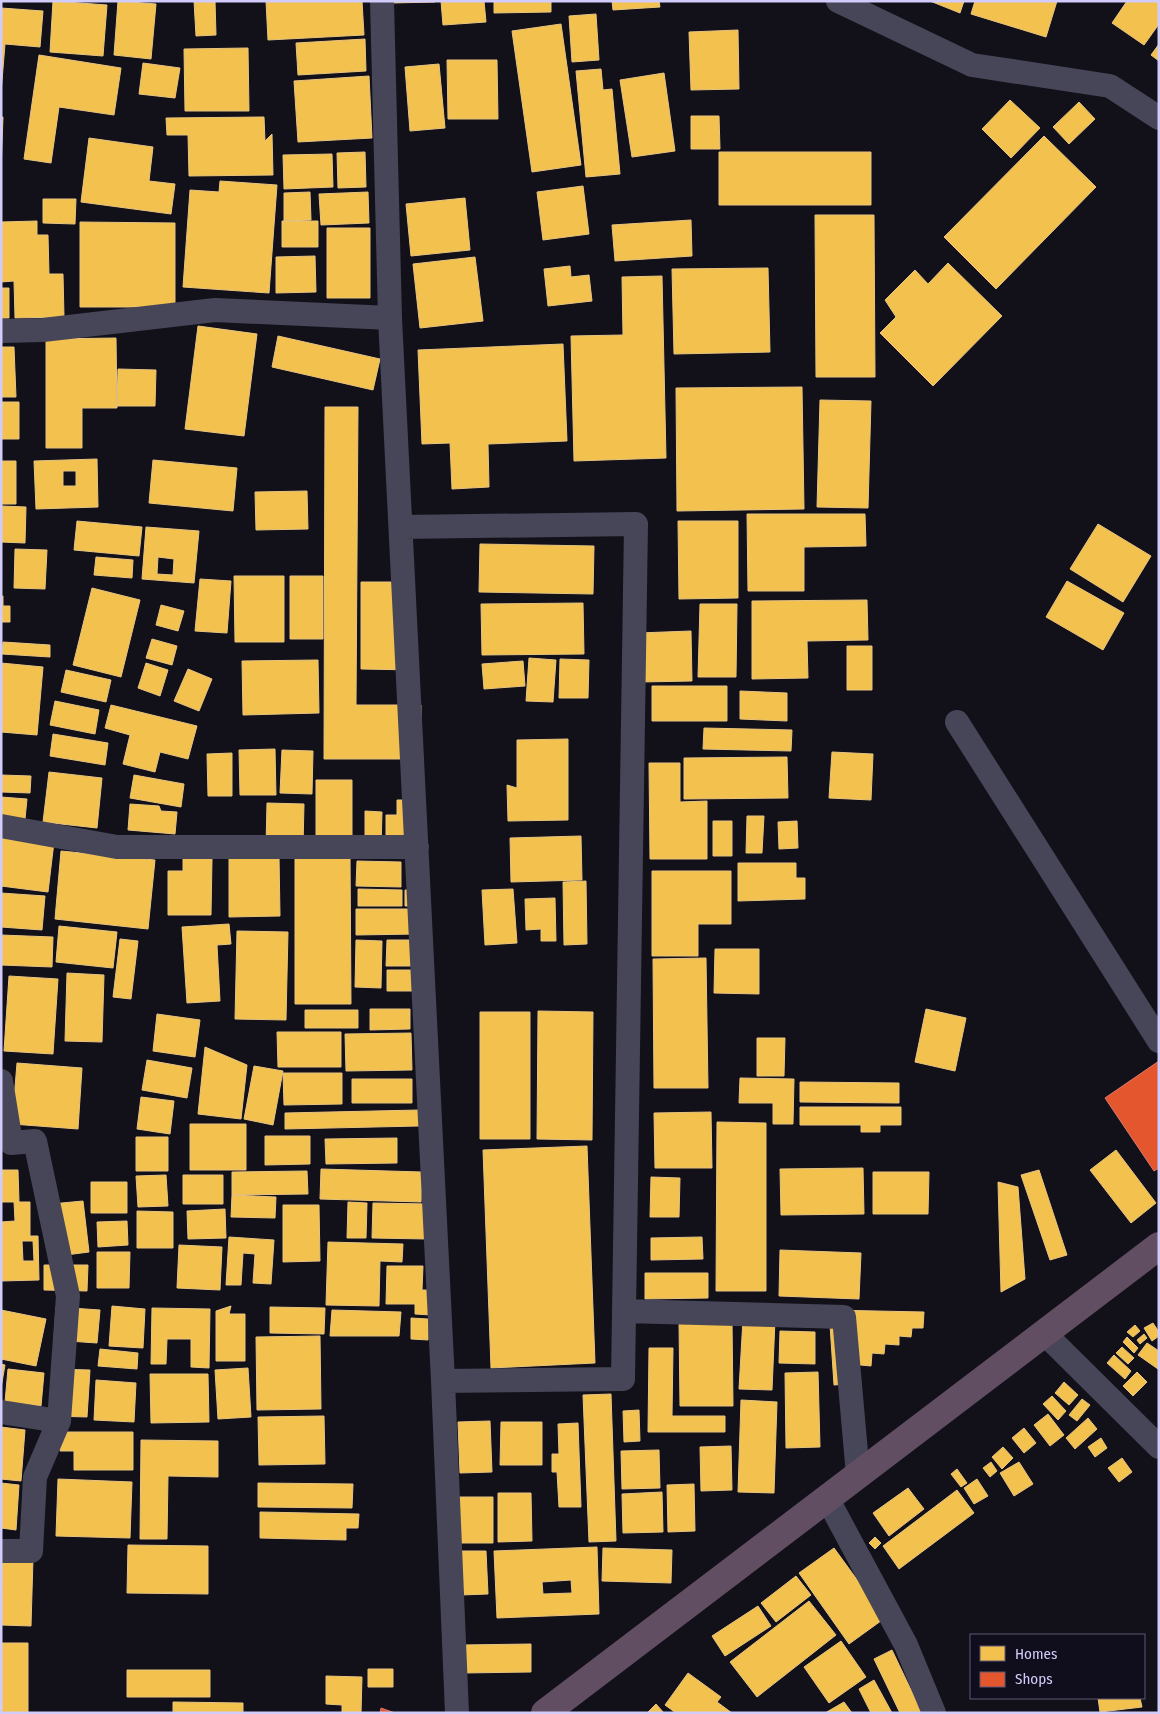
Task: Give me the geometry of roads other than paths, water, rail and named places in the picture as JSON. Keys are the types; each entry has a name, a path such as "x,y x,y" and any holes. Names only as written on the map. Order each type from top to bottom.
{"highway":[{"path":"545,1713 1159,1246"}],"street":[{"path":"382,1 390,318 458,1713"},
{"path":"838,1 972,64 1110,86 1159,118"},
{"path":"1,331 43,330 215,310 390,318"},
{"path":"401,527 636,524 623,1378 443,1381"},
{"path":"957,722 1159,1041"},
{"path":"1,826 117,847 417,847"},
{"path":"1,1081 11,1143 35,1141 68,1296 59,1420 35,1477 30,1552 1,1551"},
{"path":"624,1311 844,1317 858,1475"},
{"path":"1044,1333 1159,1447"},
{"path":"1,1412 59,1420"},
{"path":"827,1498 906,1644 934,1713"}]}
